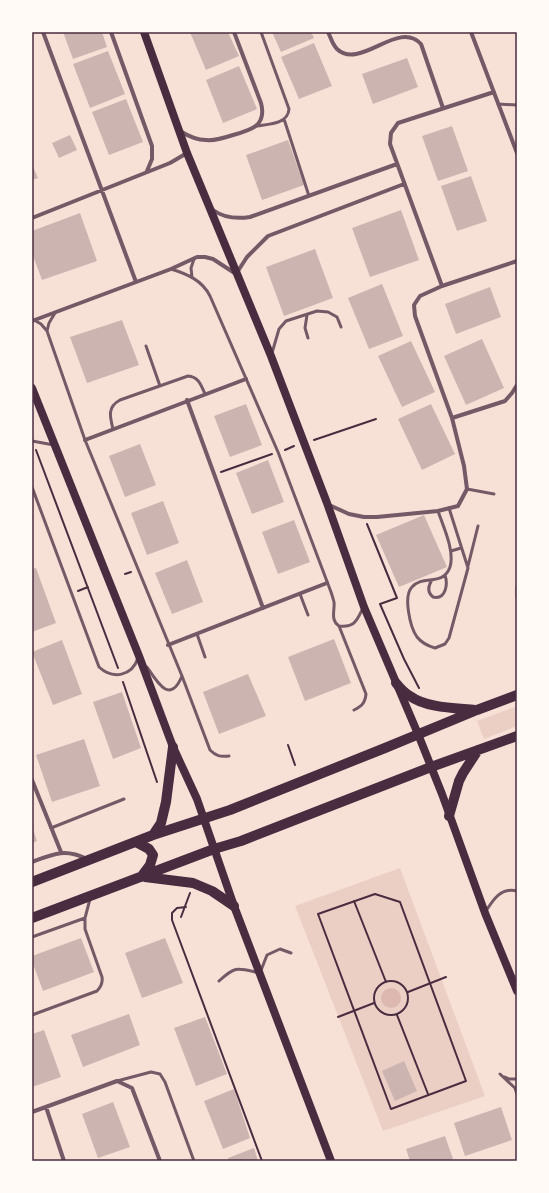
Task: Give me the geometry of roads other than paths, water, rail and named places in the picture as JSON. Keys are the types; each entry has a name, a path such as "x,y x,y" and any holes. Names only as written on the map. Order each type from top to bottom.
{"main road":[{"path":"144,32 208,207 271,356 327,503 364,607 418,734 450,816 485,913 517,991"},
{"path":"32,388 56,446 107,580 139,656 173,747 204,818 234,906 330,1161"},
{"path":"396,683 410,697 417,700 445,707 477,710"},
{"path":"32,882 153,835 244,804 517,695"},
{"path":"32,918 92,894 214,849 241,841 431,767 517,736"},
{"path":"153,835 161,823 166,802 173,747"},
{"path":"450,816 459,780 478,750"},
{"path":"136,842 149,849 153,855 150,865 141,877"},
{"path":"141,877 193,883 212,891 234,906"}],"street":[{"path":"43,32 136,282"},
{"path":"111,32 152,146 152,159 147,172"},
{"path":"179,130 191,137 213,140 251,130 256,126 262,115 262,109 234,32"},
{"path":"328,32 336,48 340,52 351,55 404,36 417,40 421,44 443,108"},
{"path":"471,32 517,153"},
{"path":"442,286 390,144 391,133 398,123 494,92"},
{"path":"32,218 170,163 187,153"},
{"path":"208,207 224,216 241,219 250,217 397,164"},
{"path":"33,320 201,257 209,258 236,274 247,257 268,236 404,184"},
{"path":"327,503 350,514 364,517 438,511 458,506 467,489 464,466 452,418 415,316 414,305 420,296 442,286 517,261"},
{"path":"85,440 187,400 246,379"},
{"path":"452,418 505,402 517,385"},
{"path":"187,400 264,608"},
{"path":"168,645 327,583"},
{"path":"32,780 34,789 61,852"},
{"path":"32,862 61,852 79,855 89,860"},
{"path":"32,1112 117,1081 132,1088 160,1161"},
{"path":"46,1107 64,1161"}],"lane":[{"path":"256,126 284,119 289,113 289,109 261,32"},
{"path":"498,104 517,105"},
{"path":"284,119 309,196"},
{"path":"192,277 191,268 194,259"},
{"path":"171,269 192,277 200,282 207,291 278,452 334,602 333,611 336,624 339,626 366,694 366,700 362,705 354,710"},
{"path":"271,356 279,329 286,321 317,311 328,312 337,317 341,327"},
{"path":"47,331 50,319 56,312"},
{"path":"307,315 305,328 308,338"},
{"path":"33,320 41,324 47,331 85,440 139,569 210,750 214,755 221,757 229,756"},
{"path":"146,346 160,386"},
{"path":"113,429 110,412 115,403 185,376 192,376 200,382 204,394"},
{"path":"32,441 56,446"},
{"path":"32,487 99,667 105,672 121,675 133,669 139,656"},
{"path":"467,489 494,494"},
{"path":"449,508 468,568"},
{"path":"438,511 451,551 450,567 442,578 420,582 412,587 409,591 407,601 414,631 422,642 434,648 445,644 449,638 478,526"},
{"path":"451,551 461,548"},
{"path":"432,580 428,587 430,593 433,597 439,598 445,590 447,580 445,575"},
{"path":"517,587 517,597"},
{"path":"300,594 308,615"},
{"path":"339,626 352,625 356,622 364,607"},
{"path":"197,634 205,657"},
{"path":"139,656 160,686 166,689 172,690 176,687 182,676"},
{"path":"51,828 124,800"},
{"path":"485,913 496,896 505,891 517,891"},
{"path":"32,1015 97,991 100,988 102,977 85,929 85,918 92,894"},
{"path":"32,937 85,918"},
{"path":"219,981 234,969 242,969 260,973 267,955 272,952 280,949 291,953"},
{"path":"117,1081 151,1072 160,1074 165,1082 194,1161"},
{"path":"517,1079 509,1079 500,1074 514,1088 517,1094"}]}
